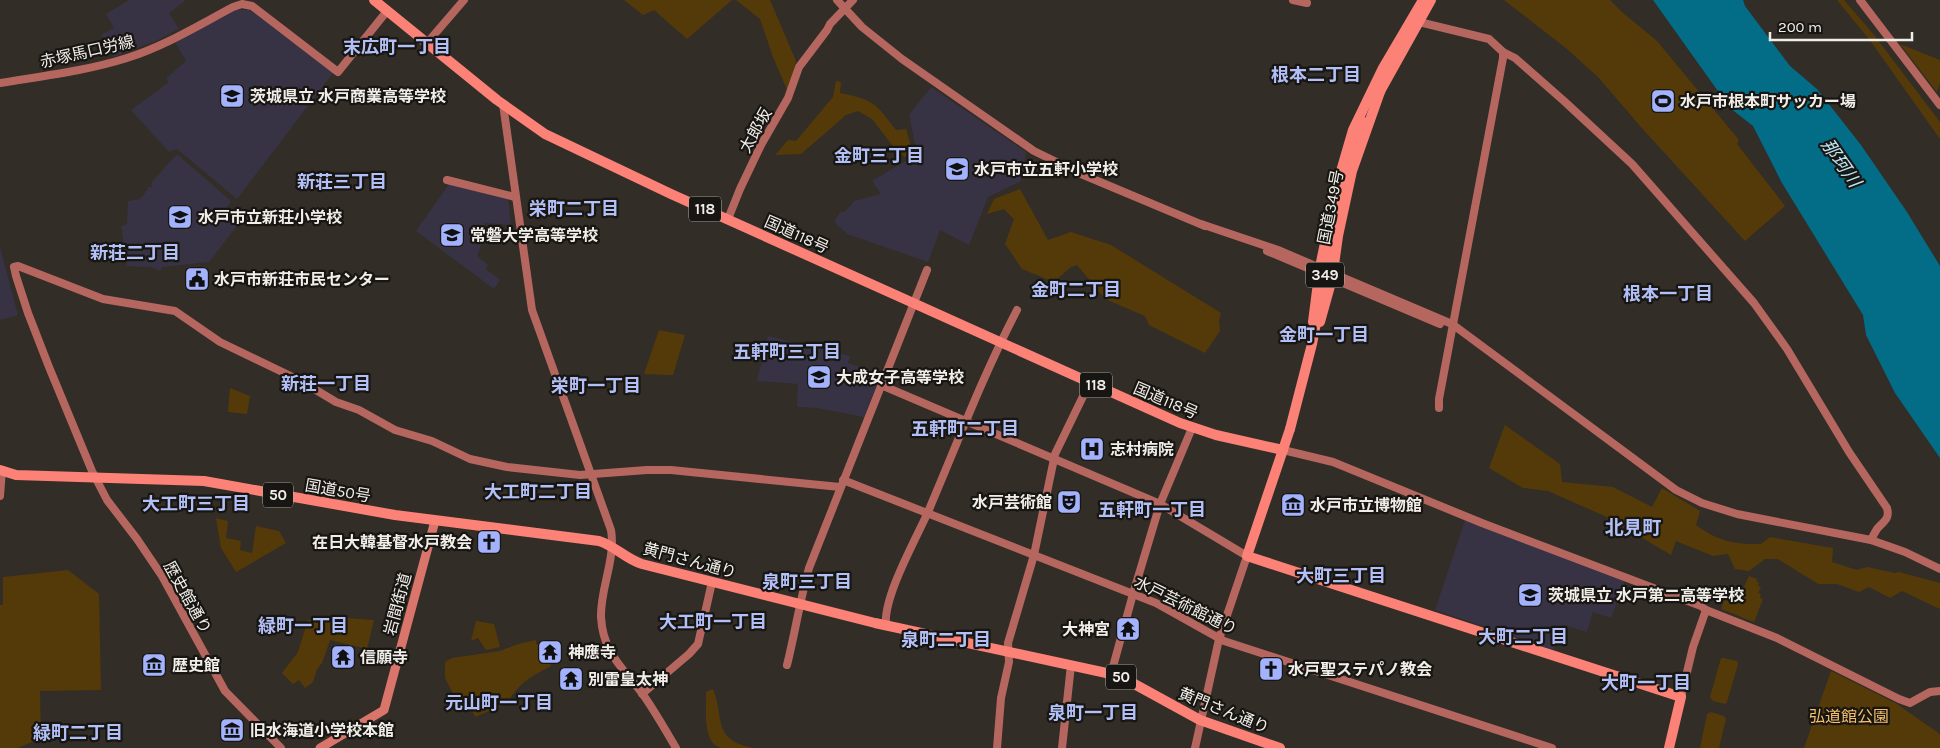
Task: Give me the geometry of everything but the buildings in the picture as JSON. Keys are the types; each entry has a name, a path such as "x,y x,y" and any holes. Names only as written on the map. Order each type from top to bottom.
{"highway":[{"name":"118","path":"374,0 503,104"},
{"name":"国道349号","path":"1308,363 1319,270 1343,162 1353,130 1415,21 1423,0"},
{"name":"国道349号","path":"1415,21 1431,0"},
{"name":"国道349号","path":"1283,450 1312,344 1343,182 1362,122 1378,88"},
{"name":"国道349号","path":"1295,414 1333,276 1338,236 1352,171 1378,88"},
{"name":"国道118号","path":"503,104 545,134 728,220 1192,428 1283,450"},
{"path":"1283,450 1247,556 1681,697 1669,748"},
{"name":"国道50号","path":"1,470 16,475 204,481 435,521 595,541 611,546"},
{"name":"黄門さん通り","path":"611,546 630,559 642,564 712,582 886,625 1111,674 1127,680 1200,720 1280,748"}],"main road":[{"name":"岩間街道","path":"320,748 382,714 435,521"}],"street":[{"path":"427,43 464,0"},
{"path":"837,0 862,27 902,59 1034,151 1081,174 1319,270 1452,327 1500,359 1676,490 1702,503 1737,514 1871,540 1895,548 1940,569"},
{"name":"太郎坂","path":"728,220 761,145 788,98 799,67 830,24 853,0"},
{"path":"1293,0 1307,3"},
{"path":"1860,0 1940,105"},
{"name":"赤塚馬口労線","path":"0,83 128,58 169,41 242,4 252,6 338,72 387,11"},
{"path":"1415,21 1489,39 1503,52 1515,58 1632,164 1722,266 1774,330 1803,374 1849,452 1888,508 1886,521 1877,529 1871,540"},
{"path":"1439,408 1439,399 1503,52"},
{"path":"503,104 532,310 611,530 611,546 602,606 603,632 614,659 642,694 676,748"},
{"path":"447,180 515,197"},
{"name":"歴史館通り","path":"281,748 228,695 162,576 137,539 113,510 95,477 28,313 14,267 18,266 104,299 175,311 220,342 301,381 336,402 359,410 395,430 432,441 458,454 507,467 591,475"},
{"path":"787,666 809,568 927,270"},
{"path":"886,625 885,615 894,587 1000,342 1017,310"},
{"path":"997,748 1002,698 1009,662 1008,643 1034,555 1054,459 1090,382"},
{"path":"881,385 967,420 1160,504 1247,556 1219,639 1194,748"},
{"path":"1111,674 1132,594 1160,504 1192,428"},
{"path":"1283,450 1333,462 1490,526 1701,606 1706,610 1777,638 1899,699 1910,703 1930,692 1940,691"},
{"path":"0,496 1,470"},
{"name":"水戸芸術館通り","path":"591,475 671,470 842,484 927,513 1132,594 1156,604 1219,639 1552,748"},
{"path":"642,694 698,644 712,582"},
{"path":"1681,697 1706,610"},
{"path":"1062,748 1072,665"}],"shaded area":[{"path":"129,0 186,0 169,13 179,29 156,41 113,57 101,35 114,28 106,14"},
{"name":"茨城県立 水戸商業高等学校","path":"235,10 248,10 262,16 333,73 237,199 177,149 169,152 131,110 169,82 166,78 186,61 175,42"},
{"name":"水戸市立五軒小学校","path":"931,87 1026,152 1021,181 988,197 969,245 940,230 928,262 847,234 834,222 840,212 845,212 854,201 881,194 872,181 917,154 909,115"},
{"name":"水戸市立新荘小学校","path":"178,155 231,201 225,211 239,223 209,262 162,267 161,271 151,267 127,266 121,226 127,224 128,201 140,199 148,187 152,187 151,183"},
{"name":"常磐大学高等学校","path":"449,184 508,198 511,225 485,223 481,238 483,240 477,256 488,265 486,269 500,280 494,289 416,231"},
{"path":"0,247 18,315 0,320"},
{"name":"大成女子高等学校","path":"768,336 850,356 848,363 881,374 864,417 817,408 797,407 798,384 757,381"},
{"name":"茨城県立 水戸第二高等学校","path":"1465,520 1625,580 1611,618 1593,612 1587,632 1563,625 1554,650 1435,610"}],"green space":[{"path":"624,0 732,0 687,39 654,10 643,15"},
{"path":"736,0 770,0 796,61 788,92 760,19"},
{"name":"水戸市根本町サッカー場","path":"1504,0 1610,0 1657,41 1739,140 1737,144 1785,206 1745,241 1598,77 1567,49"},
{"path":"1837,0 1844,0 1874,35 1940,122 1940,139 1869,39"},
{"path":"1900,44 1940,60 1940,83 1937,92"},
{"path":"836,81 841,82 840,93 868,101 878,108 896,130 906,129 912,150 905,157 892,145 872,119 858,111 846,115 801,154 775,155 788,140 796,141 833,97"},
{"path":"1020,189 1048,240 1071,232 1111,245 1221,313 1219,321 1220,331 1205,353 1149,325 1145,316 1105,299 1077,265 1071,267 1054,282 1022,269 1005,244 1014,219 1004,209 987,214 994,199"},
{"path":"659,330 685,335 673,375 644,374"},
{"path":"230,388 250,396 247,414 228,412"},
{"path":"1505,425 1560,464 1562,482 1613,487 1652,507 1662,488 1700,511 1696,525 1712,535 1727,541 1761,544 1770,537 1833,548 1832,562 1857,570 1867,567 1895,573 1899,572 1940,583 1940,609 1902,591 1890,598 1869,587 1859,592 1837,584 1818,584 1778,559 1765,559 1749,571 1735,569 1728,554 1713,556 1676,541 1671,555 1609,518 1548,491 1523,488 1489,468"},
{"path":"216,518 228,521 226,538 241,541 240,550 252,553 256,526 279,531 286,543 236,572 221,548"},
{"path":"68,570 99,594 101,690 40,691 41,738 18,748 0,748 0,605 3,605 3,577"},
{"path":"1749,576 1757,579 1758,586 1761,587 1758,593 1761,594 1760,598 1763,599 1754,622 1721,609 1729,586 1742,591"},
{"path":"346,618 374,620 367,649 330,640 313,682 305,688 299,680 293,684 282,673 298,652 308,620"},
{"path":"476,621 494,624 500,647 486,650 478,638 471,641"},
{"path":"536,640 536,644 542,645 551,666 521,685 508,703 475,717 469,703 459,705 445,678 445,662 452,658 500,651"},
{"path":"1721,658 1737,661 1738,664 1725,704 1713,701 1710,697"},
{"name":"弘道館公園","path":"1831,671 1897,704 1937,732 1940,735 1940,748 1804,748"},
{"path":"713,689 725,733 740,744 754,748 722,748 715,745 711,740 706,724 706,692"},
{"path":"1711,712 1724,716 1726,719 1719,748 1700,748 1707,714"}],"water":[{"name":"那珂川","path":"1653,0 1743,0 1745,6 1790,66 1817,89 1861,145 1907,212 1940,266 1940,458 1895,393 1866,335 1863,315 1782,183 1753,126 1730,108"}],"place":[{"name":"茨城県立 水戸商業高等学校","path":"232,96"},
{"name":"水戸市根本町サッカー場","path":"1663,101"},
{"name":"水戸市立五軒小学校","path":"957,169"},
{"name":"水戸市立新荘小学校","path":"180,217"},
{"name":"常磐大学高等学校","path":"452,235"},
{"name":"水戸市新荘市民センター","path":"197,279"},
{"name":"大成女子高等学校","path":"819,377"},
{"name":"志村病院","path":"1092,449"},
{"name":"水戸芸術館","path":"1069,502"},
{"name":"水戸市立博物館","path":"1293,505"},
{"name":"在日大韓基督水戸教会","path":"489,542"},
{"name":"茨城県立 水戸第二高等学校","path":"1530,595"},
{"name":"大神宮","path":"1128,629"},
{"name":"神應寺","path":"550,652"},
{"name":"信願寺","path":"343,657"},
{"name":"歴史館","path":"154,665"},
{"name":"水戸聖ステパノ教会","path":"1271,669"},
{"name":"別雷皇太神","path":"571,679"},
{"name":"旧水海道小学校本館","path":"232,730"}],"district":[{"name":"末広町一丁目","path":"397,47"},
{"name":"根本二丁目","path":"1316,75"},
{"name":"金町三丁目","path":"879,156"},
{"name":"新荘三丁目","path":"342,182"},
{"name":"栄町二丁目","path":"574,209"},
{"name":"新荘二丁目","path":"135,253"},
{"name":"金町二丁目","path":"1076,290"},
{"name":"根本一丁目","path":"1668,294"},
{"name":"金町一丁目","path":"1324,335"},
{"name":"五軒町三丁目","path":"787,352"},
{"name":"新荘一丁目","path":"326,384"},
{"name":"栄町一丁目","path":"596,386"},
{"name":"五軒町二丁目","path":"965,429"},
{"name":"大工町二丁目","path":"538,492"},
{"name":"大工町三丁目","path":"196,504"},
{"name":"五軒町一丁目","path":"1152,510"},
{"name":"北見町","path":"1633,527"},
{"name":"大町三丁目","path":"1341,576"},
{"name":"泉町三丁目","path":"807,582"},
{"name":"大工町一丁目","path":"713,622"},
{"name":"緑町一丁目","path":"303,626"},
{"name":"大町二丁目","path":"1523,637"},
{"name":"泉町二丁目","path":"946,640"},
{"name":"大町一丁目","path":"1646,683"},
{"name":"元山町一丁目","path":"499,703"},
{"name":"泉町一丁目","path":"1093,713"},
{"name":"緑町二丁目","path":"78,733"}]}
